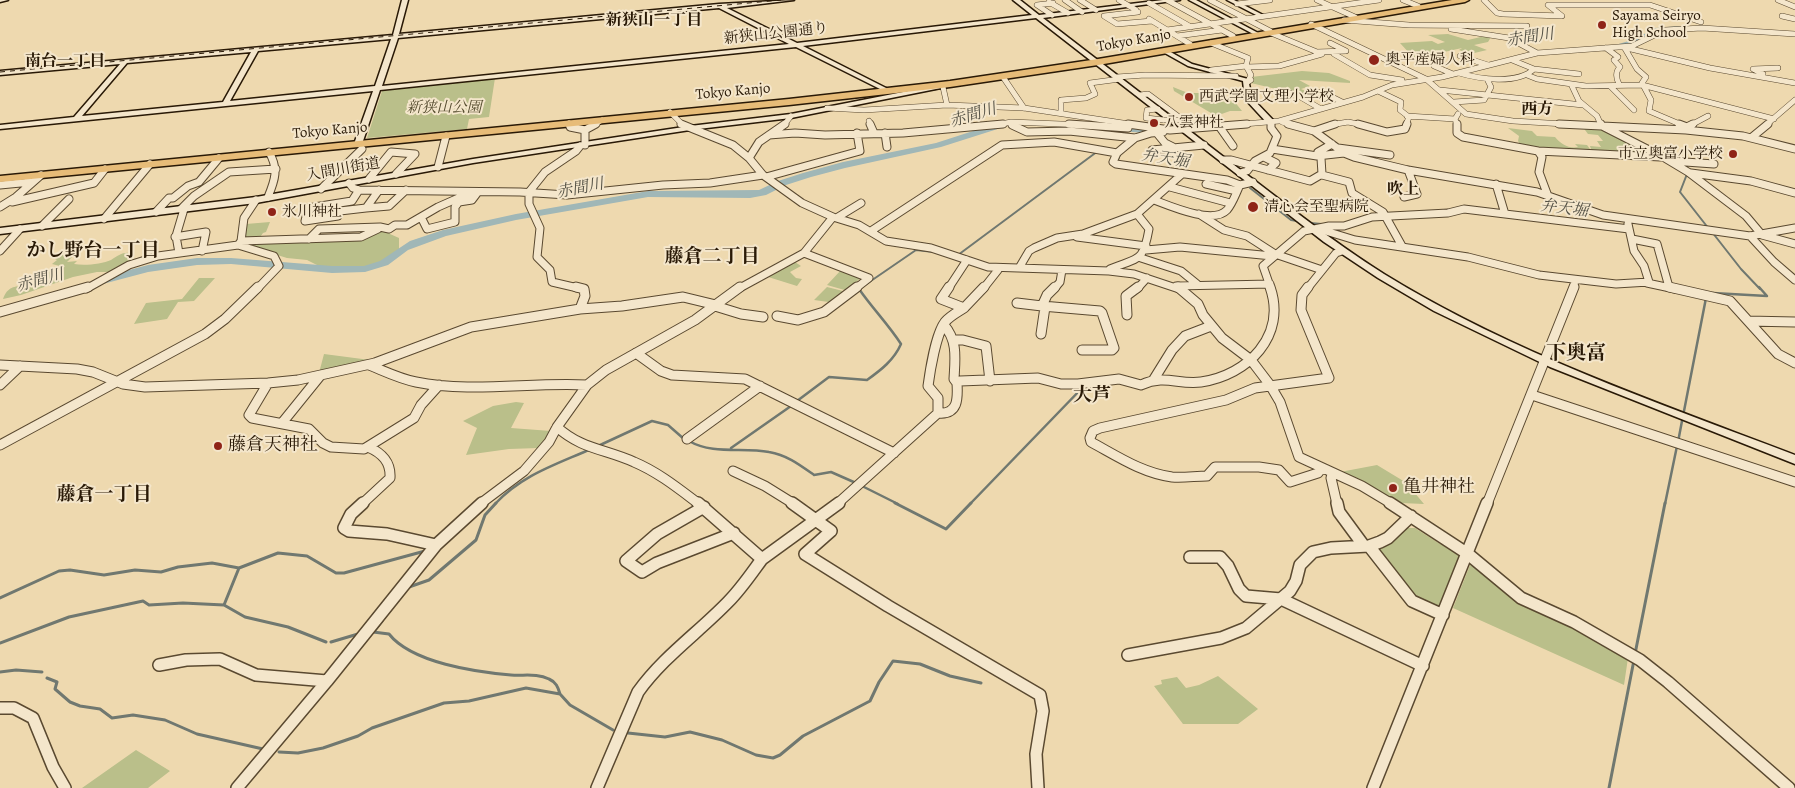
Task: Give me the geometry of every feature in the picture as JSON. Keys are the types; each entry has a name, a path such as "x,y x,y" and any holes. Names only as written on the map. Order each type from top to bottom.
{"highway":[{"name":"Tokyo Kanjo","path":"0,178 360,145 947,84 1271,32 1453,0"},
{"name":"Tokyo Kanjo","path":"1313,24 1465,0"},
{"name":"Tokyo Kanjo","path":"0,178 914,91 947,84 1165,51 1257,34"}],"street":[{"path":"0,0 5,0"},
{"path":"321,189 360,145 377,88 396,35 405,0"},
{"path":"0,73 255,50 757,0"},
{"path":"0,69 791,0"},
{"path":"1016,0 1342,251 1370,271 1429,306 1545,361 1795,460"},
{"path":"1045,0 1053,3 1068,14"},
{"path":"1065,0 1082,12"},
{"path":"1080,0 1096,10"},
{"path":"1119,0 1190,44"},
{"path":"1168,0 1233,36"},
{"name":"新狭山公園通り","path":"0,127 796,45 1177,0"},
{"path":"1192,0 1257,34"},
{"path":"1210,0 1271,32 1322,53"},
{"path":"1230,0 1262,16"},
{"path":"1237,4 1270,0"},
{"path":"1318,0 1354,17"},
{"path":"1167,30 1379,0"},
{"path":"1403,0 1418,6"},
{"path":"1484,0 1499,14 1562,16 1548,5 1650,5 1701,22"},
{"path":"1610,0 1639,6"},
{"path":"1778,0 1795,7"},
{"path":"1153,2 1191,27"},
{"path":"1052,16 1037,4 1053,3"},
{"path":"719,6 886,90"},
{"path":"1230,10 1246,8"},
{"path":"1138,12 1104,16 1117,24 1152,21"},
{"path":"1795,13 1782,16 1795,19"},
{"path":"1344,20 1409,25 1527,26 1511,15"},
{"path":"1110,20 1145,16"},
{"path":"1313,24 1425,79 1454,102 1463,112"},
{"path":"1447,26 1468,34 1491,35 1517,41 1537,52"},
{"path":"1239,188 1113,162 1118,152 1135,138 1146,134 1270,123 1363,97 1392,86 1511,60 1537,52 1624,47 1638,44 1654,34 1672,29 1702,28 1795,34"},
{"path":"1177,36 1223,30"},
{"path":"1210,43 1248,58 1246,66 1251,75 1247,90 1249,99 1270,123 1277,136 1270,153 1250,165 1247,172 1240,173"},
{"path":"1330,43 1346,51"},
{"path":"1624,47 1710,68 1766,77 1795,84"},
{"path":"1624,47 1637,68 1646,75 1642,85"},
{"path":"1606,48 1618,56 1614,60 1620,67 1617,70 1616,76 1619,84"},
{"path":"225,104 255,50"},
{"path":"1165,51 1184,62 1236,76 1248,82"},
{"path":"1211,70 1246,66 1279,66 1322,53 1346,51 1375,53"},
{"path":"1329,53 1341,57 1366,73 1387,78 1415,81"},
{"path":"1460,56 1487,65"},
{"path":"1511,60 1534,69 1579,74"},
{"path":"76,119 125,62"},
{"path":"1434,66 1453,73 1488,81 1499,81 1527,75 1534,69"},
{"path":"1778,66 1774,74 1766,77 1752,69 1778,66"},
{"path":"1061,112 1061,100 1086,98 1095,94 1090,83 1145,75 1236,76"},
{"path":"1527,75 1537,79 1570,84 1642,85 1774,119"},
{"path":"1002,76 1024,108"},
{"path":"1454,102 1482,101 1491,87 1488,81"},
{"path":"947,84 947,105"},
{"path":"1570,84 1576,96 1596,116 1602,126 1688,172 1746,216 1762,235 1795,244"},
{"path":"1642,85 1651,100 1649,111 1685,128 1708,116"},
{"path":"1610,86 1634,110"},
{"path":"1440,90 1584,105"},
{"name":"入間川街道","path":"0,231 256,200 438,167 690,128 792,115 914,91"},
{"path":"1314,131 1328,124 1344,122 1359,123 1377,131 1398,132 1406,129 1409,117 1400,110 1402,104 1400,101 1378,91"},
{"path":"1286,92 1300,96 1320,108"},
{"path":"1300,96 1322,92 1341,102"},
{"path":"1140,95 1148,94 1183,120 1146,118 1147,110 1158,109"},
{"path":"1751,138 1795,100"},
{"path":"749,158 759,142 784,125 792,115 788,102"},
{"path":"827,108 848,112 947,105 1024,108 1061,112 1138,128 1146,134"},
{"path":"1455,119 1458,114 1463,112 1513,120 1602,126 1685,128 1751,138 1795,149"},
{"path":"670,113 681,124 733,146 749,158 764,176 802,203 871,231 886,241 931,248 997,268 1110,271 1134,274 1176,286 1197,284 1270,284"},
{"path":"1407,116 1455,119"},
{"path":"1455,119 1458,127 1457,133 1463,136 1538,151 1663,157"},
{"path":"569,123 570,127 585,130 602,120"},
{"path":"869,121 874,134"},
{"path":"1279,121 1314,131 1344,153 1366,161 1408,170 1496,184 1548,196 1603,215 1750,236 1795,228"},
{"path":"1701,121 1709,133"},
{"path":"769,135 795,132 825,135 858,131 885,134 992,126 1011,122 1047,122 1186,131"},
{"path":"1012,125 1028,132 1069,131 1135,138"},
{"path":"1223,128 1232,146"},
{"path":"580,309 585,296 584,289 552,282 550,270 537,257 540,228 529,204 529,192 551,167 583,145 585,130"},
{"path":"348,183 352,188 359,190 529,192 567,195 663,185 710,183 764,176 860,151 858,131"},
{"path":"1156,132 1165,143 1173,147"},
{"path":"885,134 887,147"},
{"path":"438,167 446,136"},
{"path":"871,231 1002,145 1054,142 1118,152"},
{"path":"1152,153 1152,150 1204,144"},
{"path":"1322,175 1321,156 1318,152 1320,150 1334,146 1390,155"},
{"path":"1272,149 1330,157 1344,153"},
{"path":"1538,151 1542,157 1540,172 1548,196"},
{"path":"268,197 276,176 275,162 269,152"},
{"path":"369,179 391,152 415,154 396,174"},
{"path":"1264,157 1276,163 1268,170"},
{"path":"156,212 170,198 173,198 188,186 199,182 219,158"},
{"path":"1224,160 1231,160 1307,181 1322,175 1349,182 1352,193 1375,206 1386,215 1402,246"},
{"path":"1670,161 1714,164"},
{"path":"104,219 150,164"},
{"path":"0,200 14,200 94,183 105,169"},
{"path":"179,253 175,237 176,229 183,209 194,196 229,172 276,169"},
{"path":"1404,197 1417,194 1408,170"},
{"path":"1688,172 1751,181 1795,192"},
{"path":"0,207 14,200 31,182 41,175"},
{"path":"1019,268 1029,251 1034,248 1057,238 1075,236 1137,214 1170,187 1181,175"},
{"path":"1198,194 1208,181"},
{"path":"0,185 31,182"},
{"path":"1154,200 1199,214 1217,215 1227,211 1239,188 1252,182"},
{"path":"1496,184 1505,214"},
{"path":"1170,187 1230,203"},
{"path":"359,190 352,201 308,208 305,222 338,216 340,210 389,206 406,190"},
{"path":"366,208 379,190"},
{"path":"421,217 427,228 430,229 455,222 455,207 459,202 472,200 475,192"},
{"path":"0,312 73,293 140,261 239,243 361,237 381,227 389,229 395,225 406,225 475,192"},
{"path":"42,226 69,198"},
{"path":"239,243 244,218 256,200"},
{"path":"237,788 327,681 436,545 469,513 524,471 549,442 557,427 587,384 606,370 695,320 743,285 804,253 836,217 861,203"},
{"path":"1154,378 1200,382 1214,380 1226,376 1251,360 1262,349 1273,324 1274,298 1263,266 1273,255 1304,231 1314,228 1344,226 1372,216 1448,213 1464,209 1629,229"},
{"path":"1137,214 1149,229 1146,248 1141,258"},
{"path":"1199,214 1224,230 1246,236 1273,255"},
{"path":"1626,219 1634,251 1644,266 1650,282 1647,283"},
{"path":"1314,228 1355,240 1468,257 1521,272 1616,284 1647,283 1722,298 1730,301 1778,354 1795,364"},
{"path":"0,251 20,229"},
{"path":"175,237 206,232 202,250"},
{"path":"1075,236 1146,248 1180,248 1273,255 1322,270"},
{"path":"1750,236 1774,262 1795,280"},
{"path":"1632,239 1657,244 1661,264 1669,287"},
{"path":"0,445 5,438 139,370 216,327 235,310 278,264 274,256 239,243"},
{"path":"1321,469 1318,473 1290,482 1279,470 1270,467 1214,467 1207,476 1165,476 1138,468 1091,442 1090,438 1093,431 1100,428 1226,400 1250,389 1329,378 1301,310 1302,295 1336,253 1342,251"},
{"path":"777,316 798,320 824,312 868,278 804,253"},
{"path":"1110,271 1114,267 1141,258 1181,271 1197,284"},
{"path":"964,308 941,299 967,260"},
{"path":"597,788 638,692 647,678 663,660 725,606 762,559 818,520 866,480 938,413 938,398 928,386 944,324 964,308 989,282 998,270 997,268"},
{"path":"1041,334 1043,298 1061,283 1062,270"},
{"path":"1127,315 1126,296 1134,292 1146,278"},
{"path":"1373,788 1532,395 1576,282 1575,280"},
{"path":"1176,286 1198,304 1211,326 1222,338 1251,360 1270,385 1280,402 1299,457 1321,469 1362,486 1411,516 1468,554 1521,598 1574,622 1635,657 1668,682 1789,788"},
{"path":"0,365 76,369 93,372 114,382 145,387 268,383 320,376 369,365 471,327 580,309 622,306 683,297 716,305 741,314 763,317"},
{"path":"1017,303 1100,311 1114,348 1112,350 1082,350"},
{"path":"1748,321 1795,322"},
{"path":"938,413 947,414 951,412 955,407 958,397 957,383 954,379 955,340 944,324"},
{"path":"957,383 968,380 1038,378 1061,384 1119,379 1141,385 1154,378 1172,350 1185,336 1211,326"},
{"path":"955,340 963,340 986,346 990,380"},
{"path":"636,353 665,373 690,378 742,379 760,386 894,453"},
{"path":"369,365 414,382 439,386 467,388 552,383 587,384"},
{"path":"0,385 20,366"},
{"path":"282,423 320,376"},
{"path":"268,383 249,415 257,419 308,428 323,443 331,447 360,450 414,418 421,405 439,386"},
{"path":"687,439 760,386"},
{"path":"1532,395 1795,482"},
{"path":"557,427 590,449 635,462 704,507 762,559"},
{"path":"368,447 384,456 390,465 390,478 345,522 344,528 349,531 387,534 436,545"},
{"path":"733,470 765,486 818,520 831,531 805,554 888,606 1040,695 1043,711 1036,754 1038,788"},
{"path":"1332,474 1331,478 1339,512 1412,601 1442,615"},
{"path":"704,507 657,534 626,561 642,572 663,560 734,533"},
{"path":"1128,655 1221,638 1246,628 1281,599 1293,586 1300,565 1313,552 1331,548 1367,546 1388,538 1411,516"},
{"path":"1190,557 1220,557 1224,559 1229,567 1240,593 1245,596 1272,596 1281,599 1423,666"},
{"path":"159,665 186,660 220,659 256,675 327,681"},
{"path":"0,708 14,708 33,718 53,767 65,788"}],"green space":[{"path":"1448,34 1468,40 1485,36 1491,37 1488,42 1474,45 1487,50 1470,54 1459,50 1462,48 1444,52 1430,59 1411,59 1409,57 1411,55 1400,43 1432,41 1438,44 1445,42 1428,35"},
{"path":"1302,71 1329,73 1350,81 1350,83 1299,80 1310,86 1301,89 1310,93 1301,95 1251,83 1251,77"},
{"name":"新狭山公園","path":"495,78 489,117 469,119 467,129 367,138 382,91"},
{"path":"1173,87 1188,93 1220,93 1226,101 1234,101 1242,111 1230,111 1216,116 1174,91"},
{"path":"1582,126 1598,126 1658,156 1592,152 1590,146 1601,147 1597,141 1603,141 1598,135 1588,134"},
{"path":"1508,128 1532,131 1537,136 1555,137 1568,147 1578,147 1575,144 1587,145 1590,149 1589,152 1521,146 1518,141 1519,136"},
{"path":"270,222 266,232 258,240 245,238 246,224"},
{"path":"385,228 391,231 390,234 399,238 399,250 377,265 359,269 321,267 307,260 287,258 245,245 253,242 338,240"},
{"path":"69,252 73,255 79,253 79,256 72,257 67,262 77,261 74,264 78,265 103,263 125,253 130,253 129,260 145,257 109,272 97,272 73,277 21,295 3,299 12,288 41,281 46,272 60,266 52,264 57,260 55,259 59,255"},
{"path":"795,262 801,266 790,272 796,278 802,279 797,286 765,276"},
{"path":"842,269 862,277 848,291 827,285"},
{"path":"199,278 215,278 194,301 178,302 167,319 134,324 146,303 182,299"},
{"path":"827,287 847,292 836,303 814,300"},
{"path":"324,354 370,360 319,373"},
{"path":"516,402 524,403 511,428 551,431 539,448 509,449 466,455 477,428 463,421 493,406"},
{"path":"1377,465 1415,488 1414,492 1424,504 1401,503 1340,472"},
{"path":"1407,526 1415,528 1440,544 1444,541 1460,555 1438,611 1414,602 1373,546"},
{"path":"1470,565 1510,594 1628,658 1624,685 1453,608"},
{"path":"1218,676 1258,709 1238,724 1183,724 1154,686 1162,684 1161,680 1177,677 1186,688 1199,685"},
{"path":"136,750 170,771 148,788 82,788"}],"waterway":[{"name":"赤間川","path":"1613,47 1638,41 1658,30 1680,28"},
{"name":"赤間川","path":"99,281 148,268 197,262 231,261 348,270 365,269 384,263 414,243 443,233 516,217 648,194 750,195 762,193 782,183 807,175 843,165 938,145 1004,124"},
{"name":"赤間川","path":"1113,128 1166,132"},
{"path":"958,255 1098,151"},
{"name":"弁天堀","path":"1117,163 1121,152"},
{"path":"1687,174 1680,192 1709,229"},
{"name":"弁天堀","path":"1250,188 1291,220 1297,221"},
{"name":"弁天堀","path":"1310,223 1322,224"},
{"path":"1712,232 1741,269 1760,289"},
{"path":"865,285 916,250 934,252"},
{"path":"1713,293 1767,296 1759,287"},
{"path":"797,401 829,377 867,380 887,364 898,350 901,344 859,289 861,288"},
{"path":"1684,411 1706,298"},
{"path":"970,504 1084,386"},
{"path":"731,448 791,406"},
{"path":"598,446 652,421 668,425 684,439"},
{"path":"1678,442 1682,421"},
{"path":"689,441 708,448 776,453 793,461 814,475 831,472 856,483"},
{"path":"1665,504 1677,446"},
{"path":"496,503 516,485 528,478 591,449"},
{"path":"864,487 898,504"},
{"path":"409,587 429,580 476,540 485,515 496,503"},
{"path":"895,503 946,529 971,503"},
{"path":"1635,654 1665,503"},
{"path":"239,568 278,553 307,556 336,573 344,573 425,551"},
{"path":"0,598 59,571 70,570 104,575 135,570 161,572 178,567 212,563 239,568"},
{"path":"224,605 239,568"},
{"path":"0,643 69,617 143,601 149,605 183,603 224,605"},
{"path":"224,605 245,617 288,627 326,642"},
{"path":"375,630 382,621"},
{"path":"373,632 389,634 399,644 413,652 446,664 497,674 544,677 555,683 560,694"},
{"path":"331,642 358,634"},
{"path":"1609,788 1634,660"},
{"path":"628,733 665,737 690,732 722,740 756,755 773,758 780,755 803,736 870,701 879,682 893,661 920,664 950,676 981,683"},
{"path":"0,672 16,670 42,672"},
{"path":"47,678 57,682 55,689 70,702 80,706 100,709 112,718 133,715 165,720 197,734 263,749"},
{"path":"279,752 298,753 323,748 358,736 372,728 444,703 469,701 526,688 560,694"},
{"path":"560,694 570,705 613,730"}],"railway":[{"path":"0,72 781,0"}],"place":[{"name":"Sayama Seiryo High School","path":"1602,25"},
{"name":"奥平産婦人科","path":"1374,60"},
{"name":"西武学園文理小学校","path":"1189,97"},
{"name":"八雲神社","path":"1154,123"},
{"name":"市立奥富小学校","path":"1733,154"},
{"name":"清心会至聖病院","path":"1253,207"},
{"name":"氷川神社","path":"272,212"},
{"name":"藤倉天神社","path":"218,446"},
{"name":"亀井神社","path":"1393,488"}],"district":[{"name":"新狭山一丁目","path":"654,21"},
{"name":"南台一丁目","path":"65,62"},
{"name":"西方","path":"1537,110"},
{"name":"吹上","path":"1403,190"},
{"name":"かし野台一丁目","path":"93,251"},
{"name":"藤倉二丁目","path":"712,257"},
{"name":"下奥富","path":"1576,354"},
{"name":"大芦","path":"1092,396"},
{"name":"藤倉一丁目","path":"104,495"}]}
